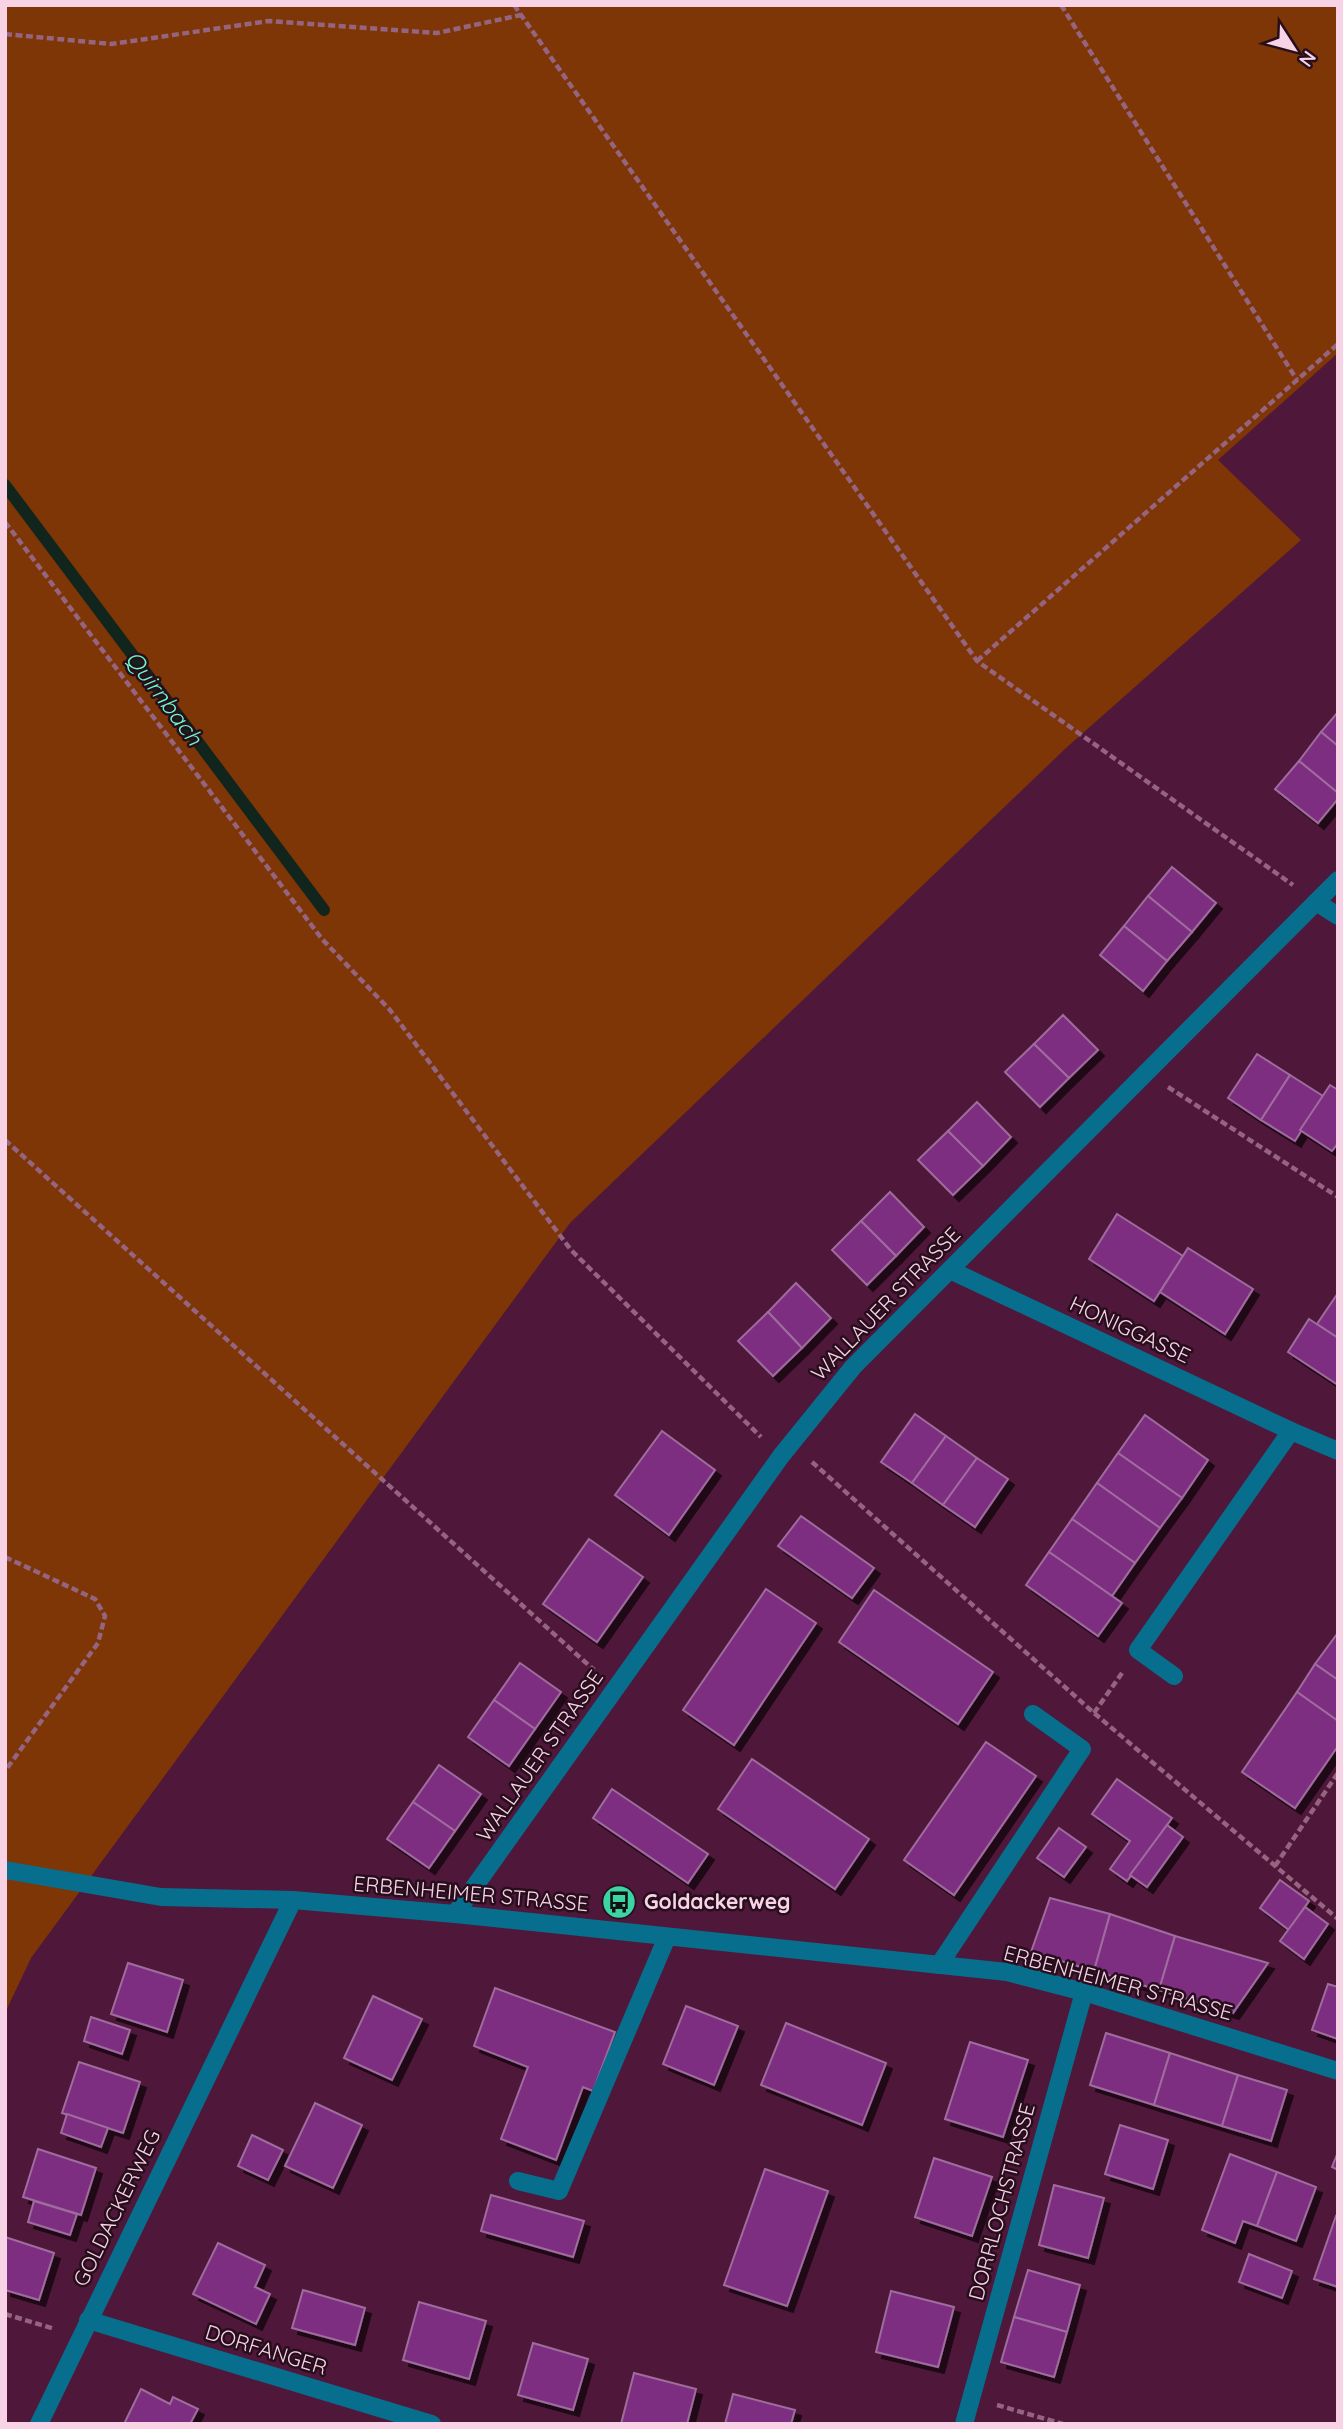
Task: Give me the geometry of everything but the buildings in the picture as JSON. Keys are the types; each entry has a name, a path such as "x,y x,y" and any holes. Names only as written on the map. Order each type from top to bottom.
{"street":[{"name":"WALLAUER STRASSE","path":"455,1914 786,1450 853,1367 1338,880"},
{"path":"1316,902 1338,916"},
{"name":"HONIGGASSE","path":"950,1270 1291,1431 1336,1448"},
{"path":"1174,1676 1138,1650 1291,1431"},
{"path":"939,1965 1082,1749 1033,1714"},
{"name":"ERBENHEIMER STRASSE","path":"5,1870 162,1897 293,1900 455,1914 1007,1972 1084,1992 1338,2071"},
{"name":"GOLDACKERWEG","path":"39,2424 293,1900"},
{"path":"518,2181 559,2191 667,1937"},
{"name":"DORRLOCHSTRASSE","path":"964,2424 1084,1992"},
{"name":"DORFANGER","path":"88,2320 432,2424"}],"path":[{"path":"514,5 977,661 1316,902"},
{"path":"1060,5 1297,380"},
{"path":"5,34 111,44 269,21 437,33 521,15"},
{"path":"977,661 1338,344"},
{"path":"5,522 323,939 390,1010 571,1250 786,1450 1338,1919"},
{"path":"1146,1073 1338,1197"},
{"path":"5,1140 615,1689"},
{"path":"5,1557 95,1599 105,1616 97,1643 5,1771"},
{"path":"1094,1713 1138,1650"},
{"path":"1275,1866 1338,1773"},
{"path":"5,2314 80,2337"},
{"path":"971,2398 1063,2424"}],"shaded area":[{"path":"5,5 1338,5 1338,353 1218,460 1301,540 1066,748 570,1223 31,1958 5,2013"}],"waterway":[{"name":"Quirnbach","path":"5,485 324,910"}],"place":[{"name":"Goldackerweg","path":"619,1902"}]}
